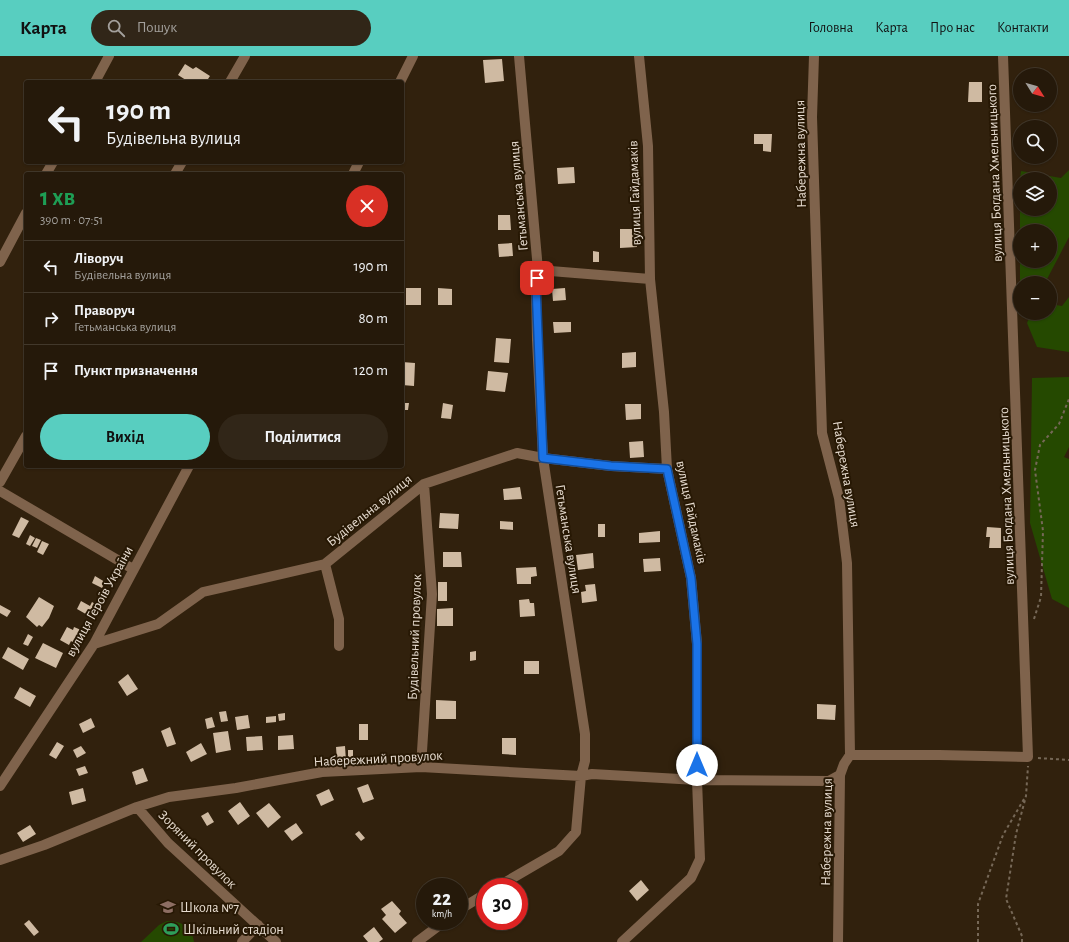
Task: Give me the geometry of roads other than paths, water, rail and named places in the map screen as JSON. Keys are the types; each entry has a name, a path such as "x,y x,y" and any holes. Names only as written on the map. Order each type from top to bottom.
{"street":[{"path":"96,80 109,56"},
{"path":"231,80 245,56"},
{"path":"401,80 413,56"},
{"name":"Гетьманська вулиця","path":"512,878 559,851 576,832 581,776 585,760 585,734 543,458 536,324 536,286 538,270 519,56"},
{"name":"вулиця Гайдамаків","path":"622,942 691,878 700,859 697,780 697,644 691,578 667,469 664,412 650,279 648,146 639,56"},
{"name":"Набережна вулиця","path":"814,56 812,117 822,433 839,498 847,563 850,755 844,764 840,775 838,942"},
{"name":"вулиця Богдана Хмельницького","path":"850,755 939,754 1028,757 1003,56"},
{"path":"0,262 24,216"},
{"path":"538,270 650,279"},
{"path":"0,482 24,440"},
{"name":"Будівельна вулиця","path":"94,644 158,624 203,592 325,564 424,484 517,453 543,458 611,466 667,469"},
{"name":"вулиця Героїв України","path":"0,786 94,644 188,468"},
{"name":"Будівельний провулок","path":"421,767 432,594 424,484"},
{"path":"0,491 133,569"},
{"name":"Будівельна вулиця","path":"325,564 339,619 339,646"},
{"name":"Набережний провулок","path":"0,860 44,845 137,807 169,797 236,788 322,772 421,767 581,776 592,774 697,780 829,781 840,775"},
{"name":"Зоряний провулок","path":"137,807 168,842 276,942"},
{"path":"242,942 258,925"},
{"path":"416,942 433,930"}],"place":[{"name":"Школа №7","path":"168,907"},
{"name":"Шкільний стадіон","path":"171,929"}]}
